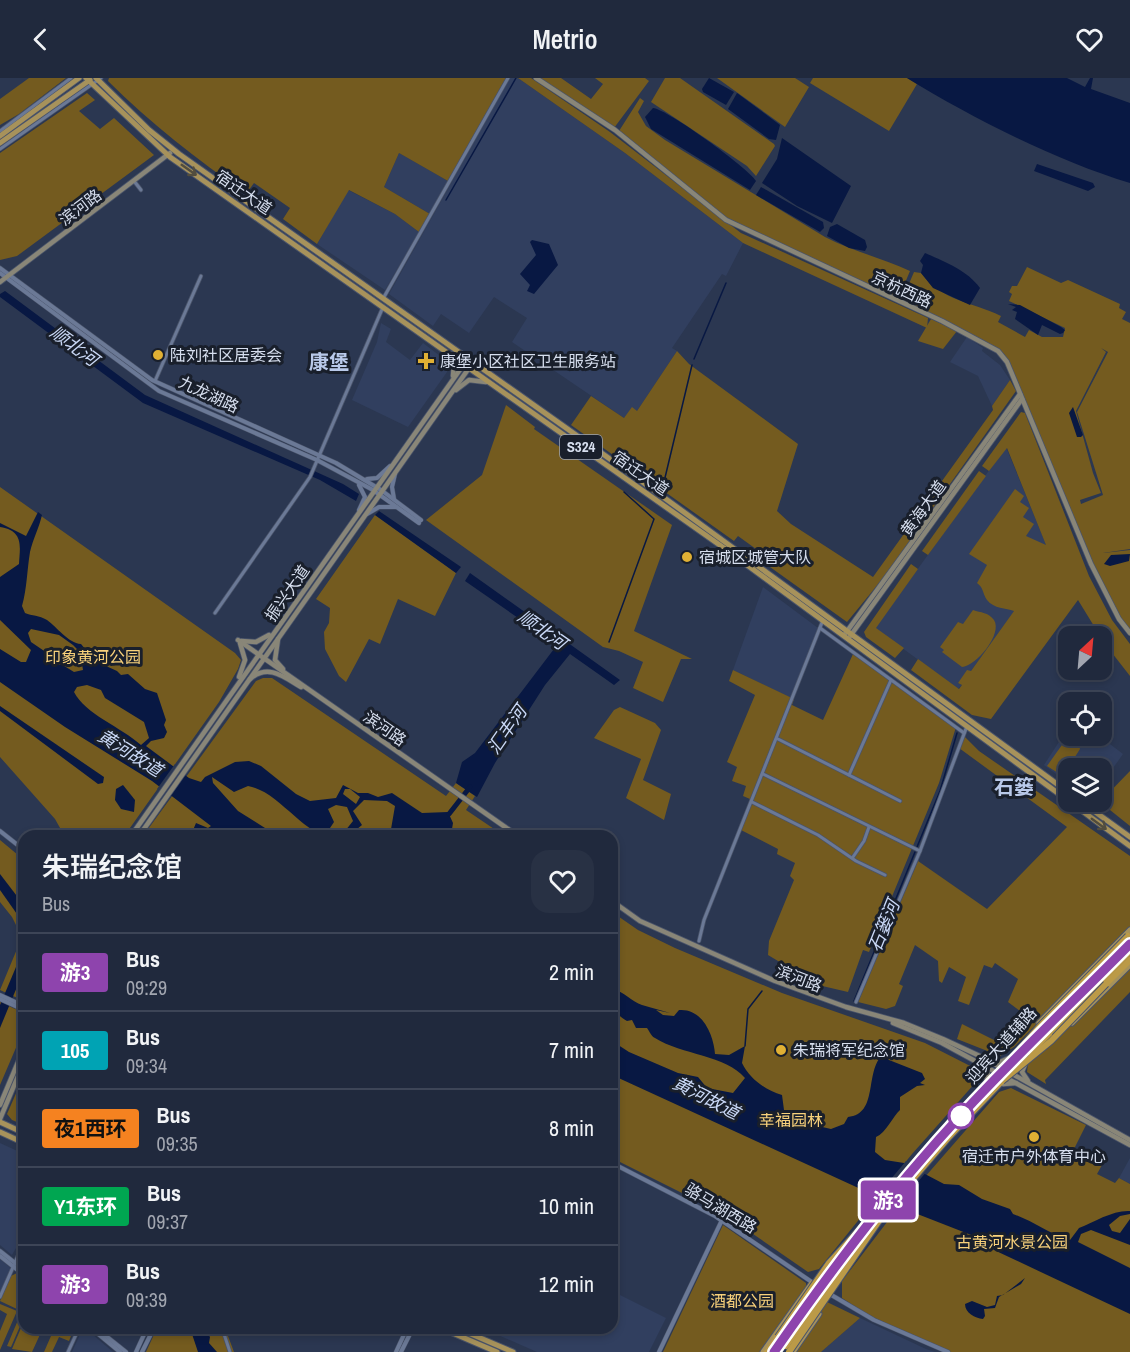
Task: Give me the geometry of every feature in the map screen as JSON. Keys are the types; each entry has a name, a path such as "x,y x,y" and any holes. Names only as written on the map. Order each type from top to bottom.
{"highway":[{"path":"765,1352 830,1263 1041,1025 1130,936"},
{"path":"782,1352 847,1260 948,1138 1130,952"},
{"path":"1002,1083 1051,1041 1130,960"},
{"path":"774,1352 827,1277 902,1183"},
{"path":"791,1352 889,1210"}],"main road":[{"path":"0,136 47,102 60,89 79,78"},
{"name":"京杭西路","path":"536,78 615,130 726,220 942,321 998,351 1007,362 1090,564 1119,619 1130,633"},
{"path":"0,143 93,80"},
{"name":"宿迁大道","path":"93,80 174,150 1058,785"},
{"name":"宿迁大道","path":"93,80 168,155 823,620 848,634 967,726 1130,846"},
{"path":"60,89 69,90 67,96"},
{"path":"16,131 33,125"},
{"name":"滨河路","path":"0,282 174,150"},
{"path":"436,344 452,360 454,367 452,377 441,395"},
{"name":"振兴大道","path":"142,830 183,761 284,622 441,395 466,366"},
{"name":"振兴大道","path":"284,622 446,400 466,366"},
{"path":"446,400 469,380 481,379 496,387"},
{"name":"黄海大道","path":"848,634 1021,396"},
{"path":"238,640 251,643 262,640 284,622"},
{"path":"284,622 275,647 276,660 283,669 311,691"},
{"path":"226,701 244,666 244,651 238,640"},
{"name":"滨河路","path":"238,640 509,830"},
{"name":"振兴大道","path":"136,830 189,765 260,656"},
{"path":"233,700 252,677 262,671 275,672 311,691"},
{"path":"1095,812 1130,837"},
{"name":"滨河路","path":"618,905 640,921 775,981 940,1042 1011,1076 1130,1140"},
{"name":"迎宾大道辅路","path":"765,1352 813,1282 918,1158 1014,1055 1048,1013 1130,936"},
{"name":"迎宾大道辅路","path":"791,1352 889,1210 929,1164 1002,1083 1067,1028 1130,965"},
{"name":"滨河路","path":"885,1020 904,1023 984,1058 999,1070"},
{"path":"940,1042 984,1066 988,1075 986,1083"},
{"path":"984,1058 1000,1062 1014,1055"},
{"path":"1027,1062 1022,1069 1024,1078 1068,1106"},
{"path":"11,1127 3,1113 2,1105 18,1065"},
{"path":"11,1085 18,1073"},
{"name":"滨河路","path":"1011,1076 1019,1083 1130,1145"},
{"path":"1002,1083 1019,1083"},
{"path":"3,1113 0,1120 18,1130"},
{"path":"17,1140 15,1134 18,1133"},
{"path":"2,1134 17,1140"},
{"path":"455,1334 497,1352"},
{"path":"471,1334 513,1352"}],"street":[{"path":"0,130 60,89 71,78"},
{"path":"382,299 508,78"},
{"path":"0,148 93,80"},
{"path":"134,181 141,190"},
{"name":"九龙湖路","path":"0,268 7,276 154,384 184,402 361,478 395,500 420,521 398,507 380,491"},
{"name":"九龙湖路","path":"0,273 7,276"},
{"path":"154,384 201,276"},
{"path":"215,613 306,483 383,307"},
{"name":"九龙湖路","path":"318,458 354,480 375,488"},
{"path":"361,478 376,478 391,466"},
{"path":"395,500 392,487 397,468"},
{"path":"354,480 365,493 359,511"},
{"path":"362,518 379,507 398,507"},
{"path":"699,941 704,920 778,739 823,620"},
{"path":"820,628 964,733"},
{"path":"849,775 891,680"},
{"path":"856,1002 920,851 927,829 943,796 967,726"},
{"path":"778,739 900,801"},
{"path":"763,774 920,851"},
{"path":"752,801 818,835 885,875"},
{"path":"852,857 864,841 870,827"},
{"path":"0,831 18,845"},
{"path":"0,997 18,1005"},
{"name":"骆马湖西路","path":"618,1166 722,1220 830,1294 874,1320"},
{"path":"659,1352 722,1220"},
{"path":"0,1251 14,1265"},
{"path":"0,1256 18,1268"},
{"path":"0,1297 18,1256"},
{"path":"835,1286 834,1294 837,1298 874,1320 948,1352"},
{"path":"68,1352 76,1334"},
{"path":"98,1334 120,1352"},
{"path":"104,1334 126,1352"},
{"path":"136,1352 144,1334"},
{"path":"142,1352 151,1334"},
{"path":"224,1334 230,1352"},
{"path":"396,1352 404,1334"},
{"path":"401,1352 410,1334"}],"shaded area":[{"path":"510,78 518,78 625,153 743,243 726,276 722,274 672,348 677,351 637,411 624,418 512,342 527,318 494,297 469,333 441,314 433,326 389,294"},
{"path":"399,153 448,181 430,214 384,187"},
{"path":"348,190 395,214 419,232 385,290 317,244"},
{"path":"381,323 391,329 386,342 410,360 423,343 444,359 447,365 447,372 408,427 352,400 377,342"},
{"path":"967,337 983,348 982,351 1000,365 1010,380 992,406 978,376 950,362"},
{"path":"1006,447 1052,559 971,671 958,683 962,685 958,689 875,628"},
{"path":"763,587 818,628 791,698 733,670"},
{"path":"1058,743 1058,746 1112,746 1123,754 1112,770 1112,758 1058,758 1058,776 1044,765"},
{"path":"0,1143 18,1151 18,1244 12,1255 0,1245"},
{"path":"1130,1158 1130,1184 1119,1178"},
{"path":"0,1259 11,1268 0,1293"},
{"path":"618,1294 666,1318 649,1352 537,1352 496,1334 618,1334"},
{"path":"860,1318 926,1349 935,1352 821,1352"},
{"path":"80,1334 92,1334 113,1352 72,1352"}],"green space":[{"path":"29,78 66,78 19,114 0,125 0,99"},
{"path":"109,78 506,78 448,181 399,153 384,187 430,214 419,232 395,214 349,190 317,244 283,219 290,208 254,183 246,194 157,126 108,81"},
{"path":"518,78 531,78 610,132 741,233 928,318 927,328 743,243 625,153"},
{"path":"539,78 561,78 591,99 603,84 595,78 645,78 649,81 614,128"},
{"path":"665,78 680,78 774,144 775,146 756,176 747,166 651,102"},
{"path":"717,78 795,78 809,87 785,127"},
{"path":"813,78 907,78 917,84 889,131 810,83"},
{"path":"87,93 95,100 79,111 100,129 114,118 154,155 17,256 0,260 0,153"},
{"path":"640,98 644,101 638,112 646,126 665,140 825,237 910,271 902,290 905,293 914,272 921,273 930,283 948,295 1001,316 998,322 1025,337 1029,330 1042,337 1063,337 1065,328 1009,301 1012,286 1017,286 1027,267 1061,283 1068,280 1120,304 1119,308 1126,312 1122,319 1130,323 1130,549 1103,553 1130,550 1130,631 1090,558 1004,354 963,330 723,216 619,131","holes":["1101,348 1108,352 1077,412 1103,495 1081,504 1080,500 1101,493 1093,473 1076,411 1106,352"]},
{"path":"931,319 957,331 943,349 918,341"},
{"path":"677,351 689,364 798,444 777,511 791,524 873,577 993,410 992,406 1010,380 1016,391 884,577 847,622 763,562 767,557 738,536 734,541 571,425 591,396 624,418 632,407 637,411"},
{"path":"506,405 535,427 534,429 672,525 634,631 692,659 681,659 663,702 633,688 643,662 619,651 603,647 426,520 482,475"},
{"path":"1021,412 1025,413 1089,576 1112,620 1130,644 1130,676 1112,653 1112,626 1094,626 1078,600 991,719 972,715 911,670 918,659 959,689 962,685 958,683 967,670 971,671 1014,611 997,607 987,600 977,583 987,565 969,554 1015,489 1024,496 1020,502 1029,508 1023,517 1034,524 1026,536 1046,545 1007,448 989,471 982,466"},
{"path":"979,471 986,476 928,555 922,551"},
{"name":"印象黄河公园","path":"0,487 235,653 241,660 219,702 129,830 61,830 55,819 0,757"},
{"path":"375,515 456,573 435,616 398,599 380,644 369,639 346,682 339,676 325,649 324,632 329,623 330,608 316,599"},
{"path":"911,564 918,569 876,628 904,648 895,658 866,637 864,632"},
{"path":"973,610 992,617 996,626 995,633 981,655 962,667 942,652 944,650 940,647 958,622 963,624"},
{"path":"853,654 956,727 939,783 869,952 863,950 848,992 818,985 768,955 769,941 794,880 790,876 795,863 777,854 778,849 739,829 750,799 743,796 746,786 732,781 737,767 727,762 755,695 729,681 733,670 794,699 792,705 823,720"},
{"path":"272,678 446,796 456,783 475,796 466,810 496,830 147,830 256,681"},
{"path":"620,707 655,723 661,730 643,780 671,794 664,820 626,798 641,759 594,738 614,710"},
{"path":"964,736 979,751 1058,806 1058,812 1067,812 1130,856 1130,930 1014,1047 1000,1056 957,1039 962,1024 994,1040 1020,1011 1008,1002 1018,979 995,963 992,968 984,965 969,1005 958,1001 966,977 949,967 942,983 939,981 938,961 915,945 899,984 903,986 895,1006 886,1009 858,1002 918,861 987,909 1067,827 959,748"},
{"path":"1061,746 1079,746 1080,749 1074,758 1058,758 1058,773 1047,766"},
{"path":"1130,771 1130,826 1112,812 1112,790"},
{"path":"0,840 18,855 18,929 0,902"},
{"name":"幸福园林","path":"618,916 638,930 675,948 782,993 925,1043 984,1073 912,1154 819,1269 808,1272 724,1214 618,1161"},
{"path":"18,947 18,998 0,990"},
{"path":"1130,961 1130,992 1045,1080 1046,1084 1027,1072 1028,1063"},
{"path":"0,1002 18,1010 18,1043 0,1085"},
{"name":"古黄河水景公园","path":"1011,1088 1086,1125 1074,1149 1102,1165 1097,1174 1115,1183 1119,1178 1130,1184 1130,1352 948,1352 868,1315 842,1298 842,1281 897,1209 999,1092"},
{"path":"18,1089 18,1122 7,1114"},
{"name":"酒都公园","path":"723,1225 806,1283 806,1296 768,1352 663,1352"},
{"path":"18,1274 18,1310 0,1301 11,1276"},
{"path":"827,1302 860,1318 821,1352 790,1352"},
{"path":"0,1304 17,1311 0,1350 0,1331 7,1314 0,1310"},
{"path":"18,1320 18,1331 11,1347 7,1346"},
{"path":"18,1334 40,1334 32,1352 12,1349"},
{"path":"52,1334 71,1336 69,1341 59,1337 52,1352 44,1352"},
{"path":"154,1334 227,1334 234,1352 146,1352"}],"water":[{"path":"709,78 734,92 726,105 703,92 702,89"},
{"path":"907,78 1067,78 1085,87 1090,78 1093,78 1091,89 1130,103 1130,183 1044,151 959,108"},
{"path":"737,93 780,125 776,140 769,139 728,109"},
{"path":"653,108 690,128 750,174 756,181 750,190 651,129 645,117"},
{"path":"782,138 851,186 832,223 797,206 762,183 777,159"},
{"path":"1037,164 1093,183 1095,187 1088,191 1034,171"},
{"path":"761,187 823,222 824,228 820,232 756,195"},
{"path":"837,224 865,240 867,247 865,251 849,248 827,236 830,227"},
{"path":"532,240 549,244 558,265 534,294 527,291 530,285 520,274 536,255 530,242"},
{"path":"925,253 955,267 975,282 980,288 970,305 933,288 921,273 923,265 920,261"},
{"name":"顺北河","path":"5,291 145,395 343,484 359,494 356,501 320,480 143,403 0,297 0,294"},
{"path":"1008,304 1020,305 1065,330 1060,334 1042,325 1038,335 1015,319 1017,312 1012,310 1016,307"},
{"path":"1073,407 1083,435 1081,437 1077,437 1069,413"},
{"path":"379,511 461,567 456,573 375,515"},
{"name":"黄河故道","path":"38,512 42,515 30,552 22,606 25,613 47,620 67,638 81,644 95,661 121,675 128,674 145,689 157,693 166,720 164,725 167,732 164,738 151,741 146,746 189,778 201,782 205,777 235,762 249,761 261,766 296,794 310,801 336,798 343,785 358,793 368,793 378,797 392,793 422,813 448,812 453,823 452,830 391,830 395,806 387,801 364,800 353,811 362,825 354,830 346,830 353,821 347,807 336,805 328,809 334,822 329,830 314,830 263,791 248,786 234,792 212,777 213,783 238,811 268,830 193,830 196,823 208,828 211,826 152,781 65,727 0,682 0,649 21,662 26,662 31,650 0,620 0,577 19,564 20,551 17,536 8,529 0,527 0,523 26,536","holes":["31,629 59,635 73,645 80,652 83,670 74,672 59,665 52,659 53,657 31,642 28,633","87,685 101,690 105,698 144,722 149,738 141,745 86,707 74,692 77,687","345,789 350,789 360,797 356,804 343,794"]},
{"path":"1130,554 1129,561 1110,566 1104,564 1111,555"},
{"name":"顺北河","path":"470,573 620,680 614,685 570,654 545,685 495,763 477,797 456,783 462,762 475,753 557,645 465,581"},
{"path":"0,706 104,777 103,783 98,784 0,711"},
{"path":"123,785 135,800 134,812 121,809 115,800 116,789"},
{"path":"0,874 18,897 18,916 0,890"},
{"path":"18,962 18,984 0,1028 0,1005"},
{"name":"黄河故道","path":"618,991 638,1004 670,1013 656,1010 663,1015 674,1016 679,1010 695,1014 706,1025 710,1033 715,1054 729,1055 745,1046 742,1063 749,1074 764,1087 782,1095 784,1110 795,1118 804,1118 805,1123 831,1129 844,1124 848,1117 858,1114 864,1108 877,1062 883,1054 889,1060 922,1073 925,1079 920,1083 925,1085 917,1086 900,1097 900,1110 883,1132 876,1137 875,1152 885,1160 904,1163 944,1184 959,1185 982,1199 1010,1209 1013,1214 1070,1240 1079,1228 1110,1214 1130,1211 1130,1214 1120,1216 1109,1225 1112,1231 1120,1233 1130,1219 1130,1245 1091,1230 1081,1234 1078,1242 1130,1268 1130,1314 994,1250 984,1240 902,1208 618,1078 618,1045 678,1073 698,1077 707,1088 733,1093 745,1078 727,1064 666,1044 654,1037 647,1028 636,1028 632,1020 627,1021 618,1015"},
{"path":"1025,1278 1021,1284 1005,1293"},
{"path":"1002,1295 995,1308 984,1309 983,1319 971,1314 965,1307 965,1304 972,1301 987,1307 995,1305 997,1296"},
{"path":"192,1334 208,1334 209,1343 217,1352 198,1352"}],"pier":[{"path":"175,764 187,772 169,797 157,789"},
{"path":"906,1161 927,1171 896,1208 875,1198"}],"waterway":[{"path":"446,200 516,78"},
{"path":"694,359 726,283"},
{"path":"663,486 692,365"},
{"path":"609,642 654,519 624,492"},
{"name":"石篓河","path":"917,847 940,791 957,733"},
{"name":"汇丰河","path":"449,814 470,787"},
{"name":"石篓河","path":"854,1001 915,852"},
{"path":"745,1046 748,1009 762,991"}],"bus line":[{"name":"游3","path":"774,1352 827,1277 921,1160 966,1110 1130,944"}],"place":[{"name":"陆刘社区居委会","path":"158,355"},
{"name":"康堡小区社区卫生服务站","path":"426,361"},
{"name":"宿城区城管大队","path":"687,557"},
{"name":"朱瑞将军纪念馆","path":"781,1050"},
{"name":"宿迁市户外体育中心","path":"1034,1137"}],"district":[{"name":"康堡","path":"329,362"},
{"name":"石篓","path":"1014,787"}]}
